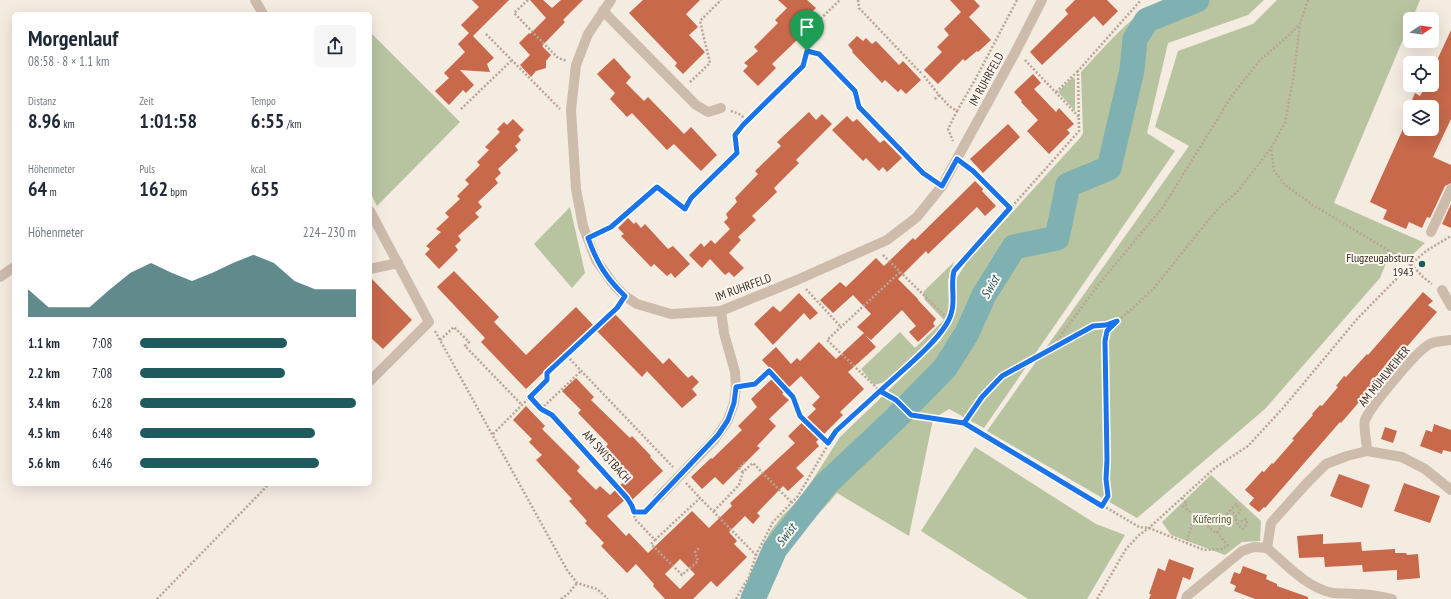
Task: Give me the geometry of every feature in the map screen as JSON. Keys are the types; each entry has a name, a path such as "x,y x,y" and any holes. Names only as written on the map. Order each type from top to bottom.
{"street":[{"path":"255,0 262,12"},
{"name":"IM RUHRFELD","path":"611,0 588,34 576,65 571,110 576,189 583,226 596,260 614,285 625,296 637,304 672,314 721,311 797,280 887,240 917,217 942,186 1016,51 1042,0"},
{"path":"604,11 696,105 708,112 721,108"},
{"path":"1431,232 1451,189"},
{"path":"372,215 430,322 372,379"},
{"path":"372,269 398,263"},
{"path":"0,277 12,268"},
{"path":"1442,290 1451,306"},
{"path":"658,498 679,474 715,439 728,420 734,403 736,387 735,372 724,333 721,311"},
{"name":"AM MÜHLWEIHER","path":"1367,450 1364,421 1371,409 1424,348 1432,343 1451,340"},
{"path":"1267,548 1271,523 1326,464 1347,456 1367,450 1402,457 1425,469 1451,490"},
{"path":"1186,599 1187,596 1242,551 1254,548 1267,548 1299,576 1317,588 1333,593 1370,595 1392,599"}],"path":[{"path":"528,0 514,14 558,58 576,65"},
{"path":"682,90 710,63 700,21 721,0"},
{"path":"588,238 611,227 657,187 685,209 691,198 737,153 735,135 743,125 803,66 813,26 840,0"},
{"path":"858,0 858,8 921,73"},
{"path":"962,149 955,145 948,129 1017,0"},
{"path":"1056,92 1078,71 1141,0"},
{"path":"1102,506 1108,496 1106,479 1105,341 1107,331 1154,288 1210,218 1237,192 1271,148 1285,123 1294,73 1300,24 1308,0"},
{"path":"1050,350 1099,284 1163,207 1233,94 1260,60 1300,24"},
{"path":"486,34 559,109 571,110"},
{"path":"807,51 819,54 855,91 859,107 923,173 942,186"},
{"name":"IM RUHRFELD","path":"1016,51 1079,117"},
{"path":"461,109 511,61"},
{"path":"736,599 749,577 756,555 773,522 792,504 798,496 836,431 937,338 949,320 952,309 952,280 954,271 1079,131 1078,71"},
{"path":"924,76 949,106 957,111"},
{"path":"935,99 940,95"},
{"path":"721,108 739,114 748,120"},
{"path":"1271,148 1274,171 1285,185 1313,205 1411,264 1422,277 1442,290"},
{"path":"957,159 973,171 1010,208"},
{"path":"1097,599 1126,549 1139,535 1149,528 1216,467 1248,446 1283,408 1358,318 1411,264 1426,251 1451,236"},
{"path":"874,246 949,320"},
{"path":"900,272 845,325 841,326 828,340 880,391 896,400 911,415 964,423 1139,527 1149,528 1204,550 1223,549 1227,545"},
{"path":"797,280 841,326"},
{"path":"493,434 547,380 547,373 617,308 625,296"},
{"path":"964,423 982,397 1002,376 1093,326 1106,325 1117,321"},
{"path":"430,322 567,570 577,583 597,589 608,599"},
{"path":"440,340 454,327 469,342 465,346 522,405"},
{"path":"567,356 700,498 756,555"},
{"path":"541,409 581,371"},
{"path":"736,387 755,384 769,371 793,397 800,416 828,443"},
{"name":"AM SWISTBACH","path":"530,397 541,409 552,415 626,496 632,506 635,519 655,540 651,544 682,575 698,561 695,552 699,548"},
{"path":"743,472 740,468 745,462"},
{"path":"714,511 739,485 743,472 753,463 792,504"},
{"path":"157,599 267,486"},
{"path":"634,512 645,512 658,498"},
{"path":"655,540 700,498"},
{"path":"1182,498 1187,504 1183,506 1216,533 1217,532 1237,555"},
{"path":"1227,521 1228,519 1225,516 1236,504 1240,509 1237,519"},
{"path":"1231,510 1237,519"},
{"path":"1186,543 1195,516"},
{"path":"1217,532 1227,521 1237,519"},
{"path":"561,599 568,594 577,583"}],"green space":[{"path":"1163,0 1264,0 1248,15 1168,43 1147,133 1175,151 984,428 949,409 933,419 909,536 837,493 796,538 784,554 775,570 764,599 740,599 751,578 759,555 770,532 782,516 801,498 840,437 940,341 954,317 956,279 967,262 1080,138 1083,133 1081,72 1130,21 1152,5"},
{"path":"1277,0 1420,0 1415,12 1403,12 1403,40 1334,203 1425,243 1410,257 1401,255 1388,258 1380,278 1265,409 1137,518 987,431 1189,146 1155,127 1178,51 1253,24"},
{"path":"372,34 460,122 377,206 372,196"},
{"path":"1073,77 1075,79 1075,111 1058,92"},
{"path":"570,207 585,273 572,288 534,244"},
{"path":"954,262 948,280 948,316 942,326 934,336 885,382 874,385 861,369 900,332 915,348 944,320 925,300 923,292"},
{"path":"975,447 1096,524 1125,535 1087,599 1028,599 921,531"},
{"name":"Küferring","path":"1211,475 1261,521 1260,541 1242,542 1225,555 1171,535 1162,522"}],"building":[{"path":"472,0 509,0 473,36 494,58 487,64 490,72 460,70 474,85 466,93 463,90 449,105 435,91 449,78 444,73 465,52 458,44 469,33 461,25 479,7"},
{"path":"530,0 543,0 552,8 561,0 583,0 563,20 565,22 542,46 551,55 546,61 546,68 536,71 531,77 520,65 530,55 519,43 546,18"},
{"path":"643,0 700,0 686,14 698,27 689,35 705,52 683,74 675,66 677,63 629,13"},
{"path":"778,0 807,0 816,8 796,27 800,31 793,37 797,40 772,64 776,68 758,86 743,71 748,66 744,63 758,51 754,47 778,23 775,20 787,8"},
{"path":"950,0 974,0 980,6 969,17 991,40 965,61 963,59 938,84 924,70 942,52 937,47 949,35 944,29 961,12"},
{"path":"1075,0 1107,0 1118,11 1103,26 1094,16 1042,65 1030,52 1068,14 1065,10"},
{"path":"1451,30 1451,119 1433,157 1451,165 1451,183 1445,186 1430,218 1427,217 1422,228 1409,222 1406,229 1383,219 1387,210 1370,202 1403,129 1403,136 1439,136 1439,100 1412,100 1415,93 1420,96 1422,92 1439,92 1439,56"},
{"path":"857,36 863,41 866,38 872,44 876,41 899,65 903,61 921,80 906,94 901,89 898,92 885,80 882,83 852,52 853,51 848,45"},
{"path":"614,58 631,77 626,83 644,101 648,97 684,134 691,127 717,155 701,171 674,144 667,150 632,113 627,117 610,99 615,93 597,74"},
{"path":"1033,74 1041,83 1034,89 1056,112 1059,108 1074,124 1067,130 1070,133 1049,154 1027,131 1038,120 1014,92"},
{"path":"809,112 816,120 822,114 832,124 796,160 799,163 774,188 777,192 752,216 756,220 738,237 741,240 729,253 744,268 734,277 729,272 725,275 710,259 702,268 689,255 701,243 704,247 711,240 715,244 730,229 724,222 728,218 726,214 737,202 735,198 758,174 755,171 781,146 777,142"},
{"path":"847,116 853,122 857,119 880,143 884,140 902,158 887,172 883,167 879,171 866,158 863,161 832,130"},
{"path":"513,119 524,130 518,136 521,140 515,146 518,150 498,169 501,173 495,179 498,183 478,202 482,207 475,213 479,217 458,236 461,240 455,246 458,250 439,269 425,254 430,249 426,246 441,232 436,229 449,217 445,213 460,199 457,196 469,184 465,180 480,165 477,162 489,150 485,147 500,132 497,129 504,122 507,125"},
{"path":"1008,124 1020,137 983,173 970,159"},
{"path":"975,181 996,206 985,216 977,207 928,254 926,251 898,279 936,319 933,323 935,326 918,342 909,332 916,326 902,310 871,340 865,335 876,347 848,372 864,389 840,412 843,415 816,442 819,446 796,468 804,476 788,491 783,486 757,513 760,516 753,524 745,516 729,532 737,541 734,544 747,557 717,587 711,581 693,599 665,599 636,564 627,573 601,546 604,543 585,523 587,521 569,501 572,499 536,460 542,455 529,442 532,439 513,420 526,406 545,426 542,429 580,467 577,471 596,490 600,486 610,495 631,475 612,455 611,457 604,449 608,444 578,413 581,410 562,391 576,378 594,397 591,400 630,438 632,436 663,471 632,500 629,496 607,516 626,536 629,533 648,553 692,511 709,528 732,506 730,503 795,443 788,436 816,409 812,405 820,397 801,376 782,394 789,400 769,419 776,426 757,446 760,448 723,485 715,477 702,489 691,477 742,430 738,426 757,407 751,399 776,375 762,360 776,347 791,364 797,358 800,361 819,342 836,359 864,333 857,327 871,314 853,295 833,313 820,300 840,282 846,287 876,258 884,266 913,238 915,240","holes":["680,559 695,574 680,589 665,574"]},
{"path":"1451,204 1451,228 1442,224"},
{"path":"628,218 634,224 636,222 641,228 645,224 668,249 673,246 690,264 675,278 671,273 667,276 654,264 651,267 621,236 624,234 618,228"},
{"path":"454,271 499,317 494,322 526,355 576,307 593,325 526,389 481,342 485,338 437,287"},
{"path":"372,279 412,320 383,349 372,339"},
{"path":"1423,292 1433,301 1428,305 1437,312 1341,423 1340,422 1265,508 1264,507 1259,512 1249,504 1254,498 1245,490 1262,471 1264,472 1272,463 1273,464 1294,440 1292,439 1313,415 1312,414 1320,405 1322,406 1338,387 1336,386 1344,376 1346,377 1367,354 1368,355"},
{"path":"799,293 818,313 810,320 804,313 773,345 754,324 773,306 780,312"},
{"path":"614,313 663,364 669,358 688,378 692,375 699,382 692,389 697,395 682,408 647,371 642,377 596,330"},
{"path":"1434,424 1451,430 1451,452 1443,450 1442,454 1420,446 1426,430 1432,432"},
{"path":"1385,427 1397,431 1393,443 1381,439"},
{"path":"1339,474 1370,485 1362,508 1330,496"},
{"path":"1404,483 1440,496 1430,523 1394,511"},
{"path":"1323,534 1323,544 1361,542 1362,551 1395,549 1395,553 1406,553 1407,555 1418,554 1420,578 1397,580 1397,570 1363,572 1362,565 1325,567 1324,557 1299,558 1297,536"},
{"path":"1169,559 1194,568 1190,580 1183,577 1176,599 1149,599 1151,594 1149,594 1158,568 1165,571"},
{"path":"1243,566 1267,575 1266,579 1277,584 1277,586 1308,597 1308,599 1255,599 1234,591 1236,586 1230,583 1234,572 1240,574"}],"waterway":[{"name":"Swist","path":"753,599 775,549 825,485 895,419 945,368 967,333 984,295 1014,247 1057,238 1068,185 1109,168 1132,70 1135,39 1147,20 1197,0"}],"place":[{"name":"Flugzeugabsturz 1943","path":"1422,264"}],"route":[{"path":"807,51 803,66 743,125 735,135 737,153 691,198 685,209 657,187 611,227 588,238 596,260 614,285 625,296 617,308 547,373 547,380 530,397 541,409 552,415 627,498 634,512 645,512 667,487 715,439 728,420 734,403 736,387 755,384 769,371 793,397 800,416 828,443 836,431 880,391 896,400 911,415 964,423 1102,506 1108,496 1106,479 1105,341 1107,331 1117,321 1106,325 1093,326 1002,376 982,397 964,423 911,415 896,400 880,391 937,338 952,313 952,280 954,271 1010,208 973,171 957,159 942,186 923,173 859,107 855,91 819,54 807,51"}]}
